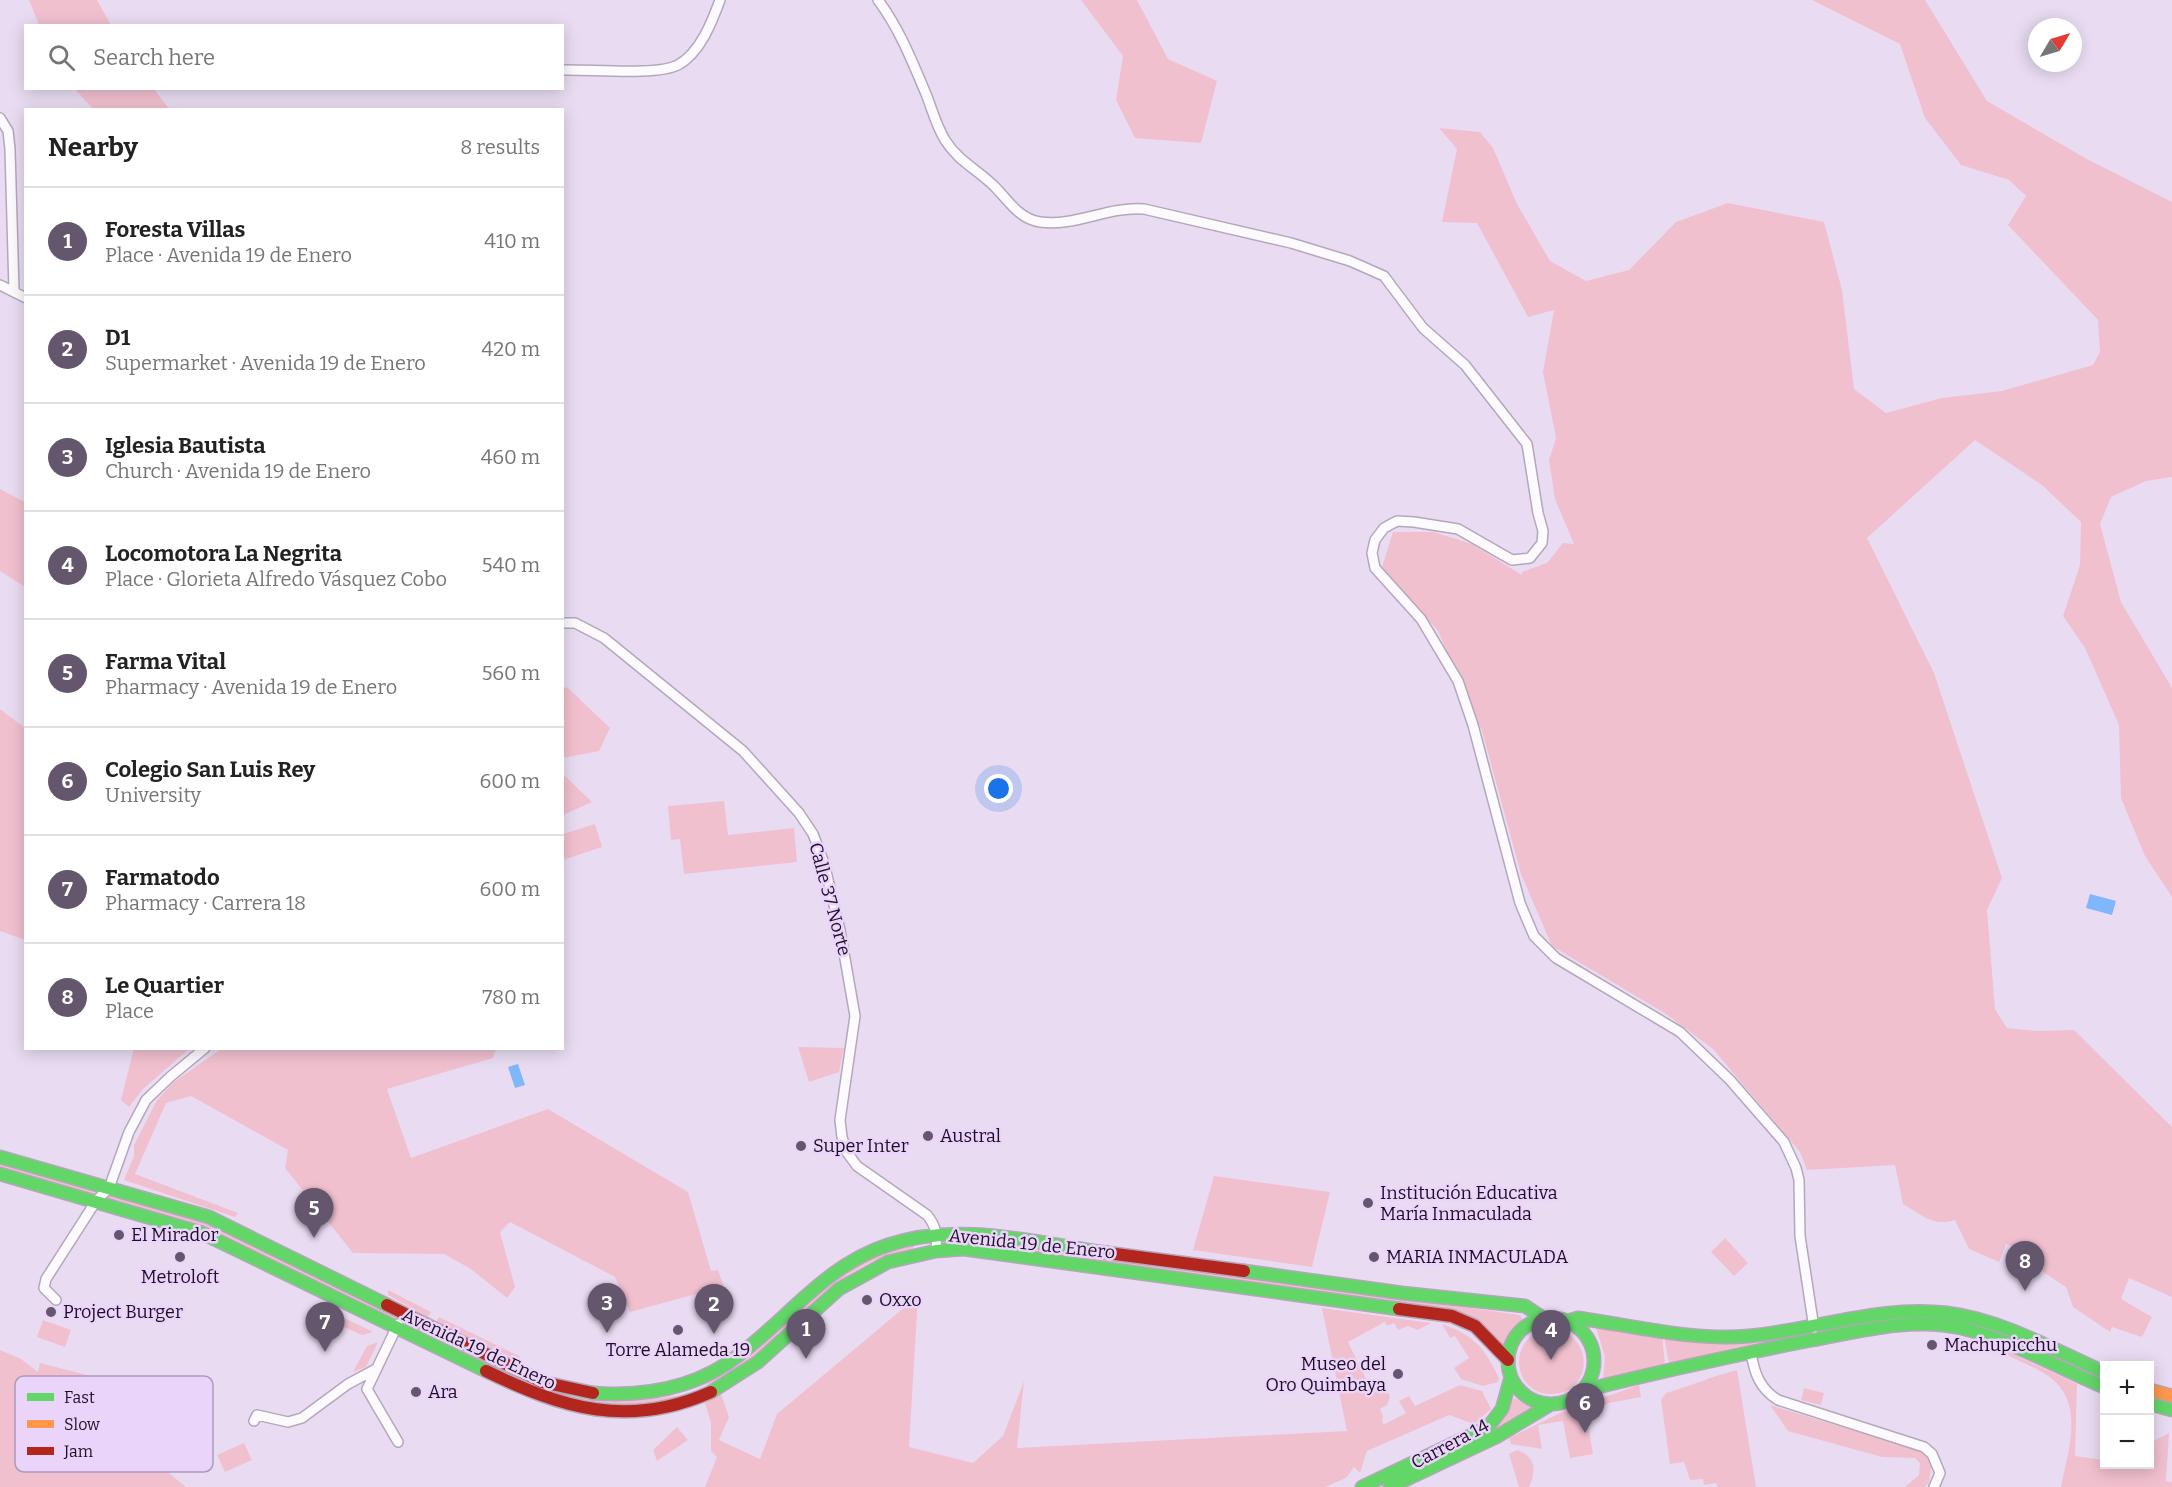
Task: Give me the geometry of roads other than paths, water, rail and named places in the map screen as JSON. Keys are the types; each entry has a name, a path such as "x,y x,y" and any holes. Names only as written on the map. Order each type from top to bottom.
{"main road":[{"name":"Avenida 19 de Enero","path":"0,1157 208,1217 542,1382 586,1394 641,1396 692,1382 736,1358 829,1276 861,1256 904,1240 937,1234 965,1233 1392,1292 1525,1306 1543,1318"},
{"name":"Avenida 19 de Enero","path":"0,1174 202,1233 537,1396 583,1409 643,1412 688,1402 747,1371 855,1278 888,1262 936,1251 964,1249 1452,1316 1475,1326 1508,1360"},
{"path":"2100,1370 1993,1325 1963,1316 1916,1311 1866,1324 1751,1352 1581,1391 1567,1401 1551,1404 1527,1396 1511,1377 1508,1360 1512,1344 1521,1330 1543,1318 1568,1321 1578,1318 1715,1336 1747,1336 1866,1324 1915,1324 1960,1328 2100,1385"},
{"path":"1568,1321 1587,1337 1593,1353 1593,1370 1581,1391"},
{"name":"Carrera 14","path":"1362,1487 1488,1427 1502,1409 1511,1377"},
{"path":"2154,1391 2172,1396"},
{"name":"Carrera 14","path":"1390,1487 1496,1437 1551,1404"},
{"path":"2154,1405 2172,1410"}],"street":[{"path":"564,70 668,69 687,59 710,27 720,0"},
{"path":"878,0 901,37 946,141 965,163 993,185 1026,219 1066,222 1107,210 1127,207 1144,209 1283,241 1369,269 1384,276 1411,314 1465,366 1489,398 1519,431 1527,444 1543,531 1542,543 1535,554 1521,561 1512,560 1458,529 1397,521 1384,528 1376,540 1372,553 1375,568 1421,620 1458,681 1473,725 1520,903 1534,936 1556,958 1680,1032 1730,1080 1784,1142 1799,1180 1800,1236 1814,1328"},
{"path":"0,118 8,131 10,149 14,290"},
{"path":"0,285 24,297"},
{"name":"Calle 37 Norte","path":"564,624 575,623 604,638 743,751 799,813 813,834 824,863 840,930 855,1016 840,1120 846,1151 857,1166 927,1215 934,1223 937,1234"},
{"path":"56,1300 44,1288 46,1279 96,1201 109,1188 129,1132 146,1100 203,1050"},
{"path":"936,1251 937,1234"},
{"path":"398,1442 367,1389 403,1313"},
{"path":"1751,1352 1754,1371 1766,1392 1778,1400 1924,1447 1932,1454 1940,1473 1934,1487"},
{"path":"254,1421 257,1415 288,1422 302,1418 348,1384 376,1369"}],"water":[{"path":"2090,894 2116,901 2112,915 2086,908"},
{"path":"518,1064 525,1085 515,1088 508,1067"}],"place":[{"name":"Austral","path":"928,1136"},
{"name":"Super Inter","path":"801,1146"},
{"name":"Institución Educativa María Inmaculada","path":"1368,1203"},
{"name":"El Mirador","path":"119,1235"},
{"name":"Farma Vital","path":"314,1238"},
{"name":"Metroloft","path":"180,1257"},
{"name":"MARIA INMACULADA","path":"1374,1257"},
{"name":"Le Quartier","path":"2025,1291"},
{"name":"Oxxo","path":"867,1300"},
{"name":"Project Burger","path":"51,1312"},
{"name":"Torre Alameda 19","path":"678,1330"},
{"name":"Iglesia Bautista","path":"607,1333"},
{"name":"D1","path":"714,1334"},
{"name":"Machupicchu","path":"1932,1345"},
{"name":"Farmatodo","path":"325,1352"},
{"name":"Foresta Villas","path":"806,1359"},
{"name":"Locomotora La Negrita","path":"1551,1360"},
{"name":"Museo del Oro Quimbaya","path":"1398,1374"},
{"name":"Ara","path":"416,1392"},
{"name":"Colegio San Luis Rey","path":"1585,1433"}]}
